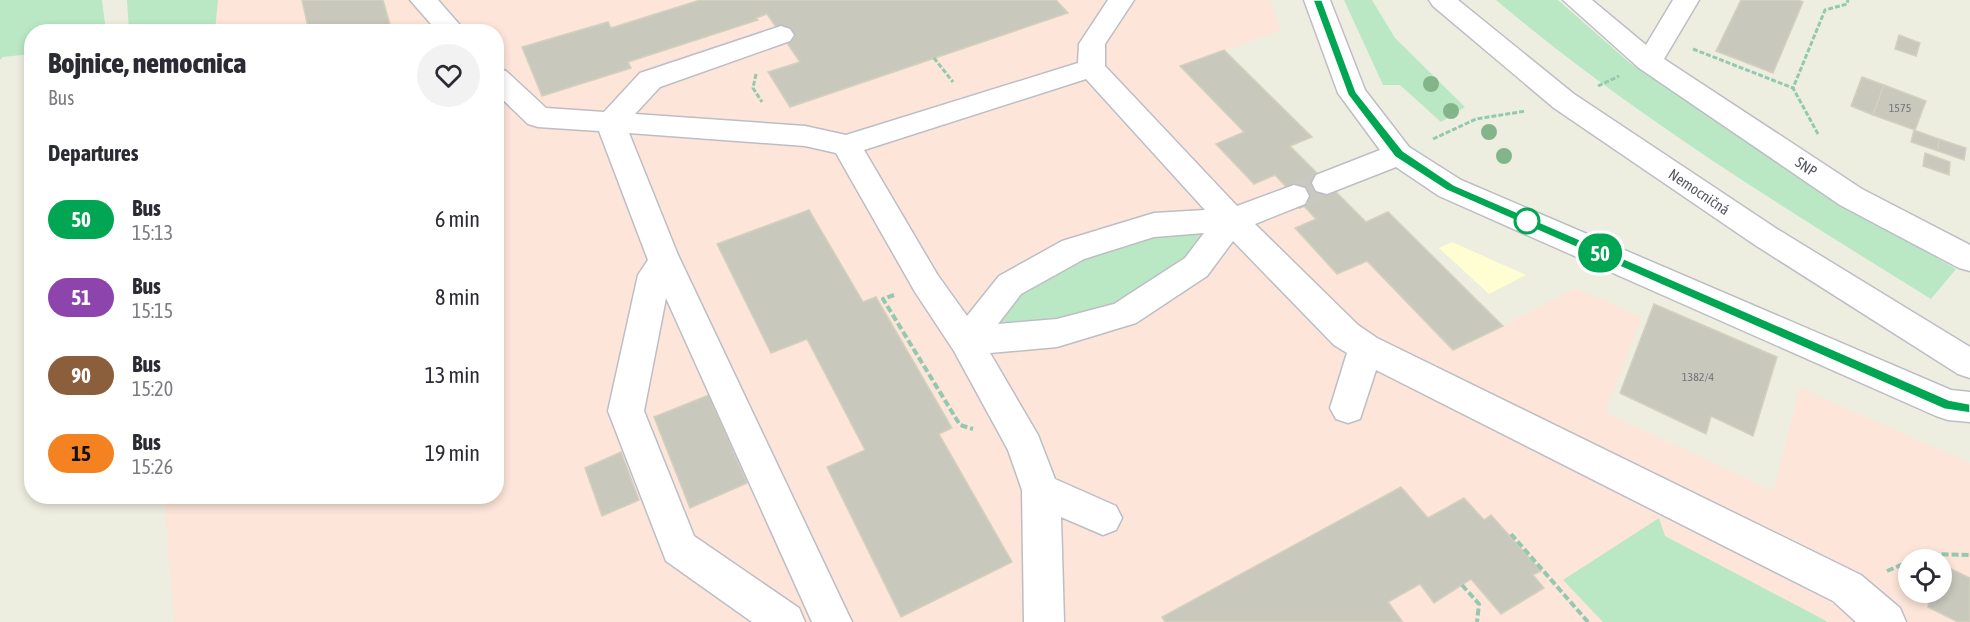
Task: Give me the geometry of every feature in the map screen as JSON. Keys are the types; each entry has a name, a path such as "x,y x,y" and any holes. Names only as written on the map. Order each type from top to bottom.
{"street":[{"path":"423,0 446,24"},
{"path":"1121,0 1092,44 1091,68 1232,220 1346,335 1365,348 1847,588 1886,622"},
{"path":"1317,0 1352,93 1399,154 1450,188 1948,405 1970,407"},
{"name":"Nemocničná","path":"1442,0 1564,101 1766,237 1970,364"},
{"name":"SNP","path":"1576,0 1657,50 1851,197 1970,259"},
{"path":"1657,50 1686,0"},
{"path":"610,123 650,80 772,38"},
{"path":"504,85 538,117 805,136 846,145 1091,68"},
{"path":"610,123 665,263 832,622"},
{"path":"846,145 926,283 966,341 1025,446 1041,490 1044,622"},
{"path":"1327,183 1399,154"},
{"path":"966,341 1010,285 1073,250 1154,225 1232,220 1294,196"},
{"path":"966,341 1057,333 1124,314 1196,267 1232,220"},
{"path":"665,263 654,275 626,411 680,548 785,622"},
{"path":"1348,408 1365,348"},
{"path":"1041,490 1103,518"}],"path":[{"path":"1793,88 1825,10 1847,4 1848,0"},
{"path":"772,38 753,88 760,100 805,136"},
{"path":"1657,50 1793,88 1819,136"},
{"path":"934,58 943,69"},
{"path":"1451,131 1476,119 1528,111"},
{"path":"926,283 883,299 895,324 960,424 1025,446"},
{"path":"1512,534 1588,622"},
{"path":"1952,555 1970,555"},
{"path":"1462,585 1479,604 1477,622"}],"shaded area":[{"path":"0,0 102,0 105,24 24,24 24,55 3,57 0,60"},
{"path":"127,0 1270,0 1281,30 1224,51 1312,137 1291,147 1365,222 1388,212 1503,326 1575,288 1642,317 1605,412 1773,491 1800,388 1970,463 1970,622 174,622 165,504 504,504 504,24 129,24"},
{"path":"127,0 218,0 216,24 129,24"},
{"path":"1344,0 1372,0 1395,38 1465,107 1441,122 1400,85 1383,85"},
{"path":"1496,0 1558,0 1630,63 1811,186 1956,269 1931,299 1763,194 1653,120 1547,42"},
{"path":"1207,234 1177,270 1134,296 1088,312 990,331 1029,285 1078,257 1150,236"},
{"path":"1452,242 1526,275 1489,294 1439,248"},
{"path":"1659,518 1665,536 1828,622 1603,622 1563,580"}],"building":[{"path":"302,0 383,0 390,24 307,24"},
{"path":"700,0 1056,0 1068,13 790,107 768,72 800,62 767,14 756,18 758,20 628,62 631,68 542,96 522,47 608,22 611,28"},
{"path":"1741,0 1798,0 1803,2 1773,73 1716,51"},
{"path":"1899,35 1920,43 1916,56 1895,49"},
{"path":"1224,50 1312,137 1290,146 1366,222 1388,212 1503,326 1453,350 1367,261 1337,274 1295,228 1316,219 1275,175 1254,184 1216,144 1244,132 1180,66"},
{"path":"1862,77 1884,85 1873,115 1851,106"},
{"path":"1884,85 1926,101 1915,130 1873,115"},
{"path":"1914,130 1939,139 1938,151 1911,142"},
{"path":"1939,139 1966,148 1964,160 1938,151"},
{"path":"1925,153 1950,162 1949,175 1923,166"},
{"path":"809,210 863,302 876,297 952,428 939,434 1012,562 901,617 827,467 865,450 807,339 771,353 717,244"},
{"path":"1654,304 1777,357 1753,436 1711,416 1706,434 1620,393"},
{"path":"709,395 747,483 690,508 654,417"},
{"path":"621,452 639,500 602,516 585,468"},
{"path":"1401,487 1428,518 1464,498 1484,520 1491,515 1541,571 1533,575 1544,588 1501,614 1471,579 1434,603 1420,584 1388,602 1402,621 1400,622 1165,622 1162,617"},
{"path":"1952,569 1970,578 1970,622 1958,622 1928,607 1929,603 1952,603"}],"tunnel":[{"path":"1294,196 1327,183"}],"bus line":[{"name":"50","path":"1317,0 1352,93 1399,154 1450,188 1948,405 1970,407"}]}
